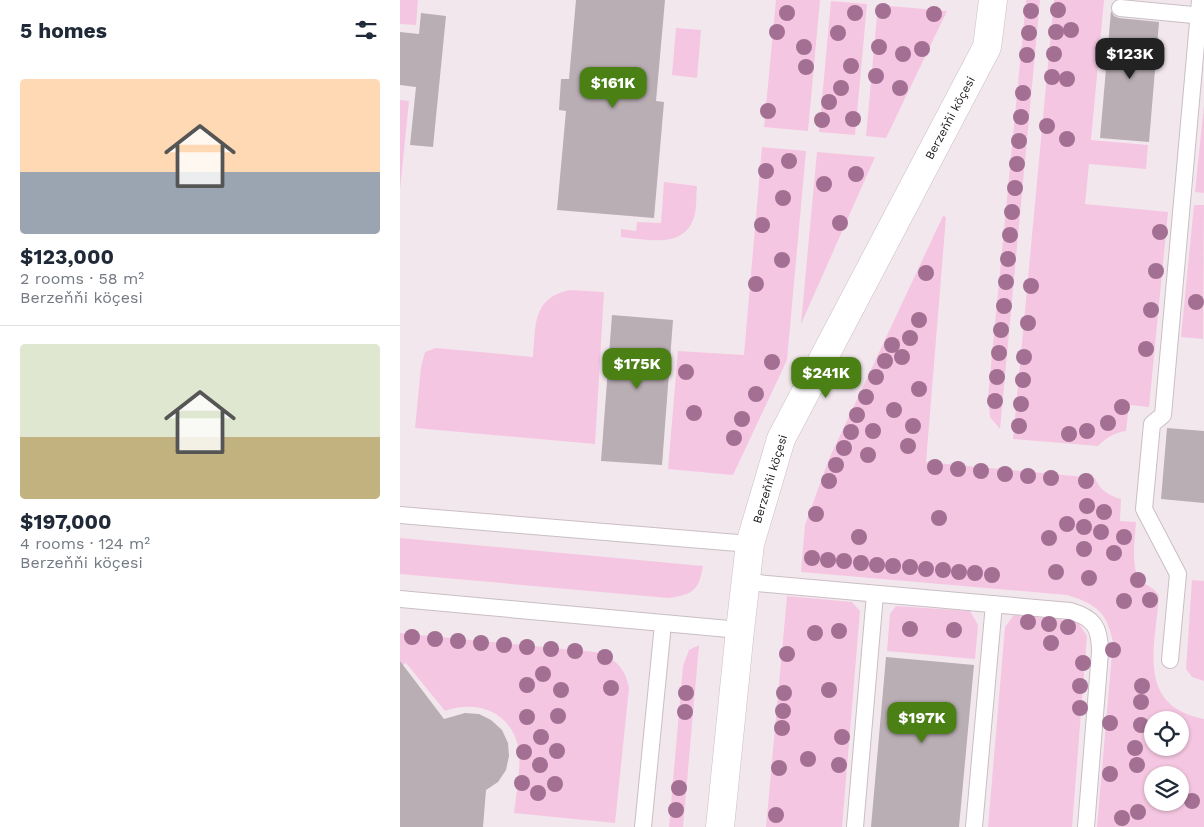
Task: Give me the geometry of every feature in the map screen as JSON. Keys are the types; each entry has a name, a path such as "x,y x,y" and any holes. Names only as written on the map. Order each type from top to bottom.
{"street":[{"name":"Berzeňňi köçesi","path":"720,827 750,544 781,439 988,47 993,0"}],"lane":[{"path":"1120,8 1201,10 1163,415 1152,424 1144,509 1178,574 1170,660"},
{"path":"400,515 750,544"},
{"path":"746,582 1070,611 1081,614 1091,621 1098,629 1100,652 1086,827"},
{"path":"854,827 875,594"},
{"path":"400,599 740,630"},
{"path":"974,827 994,604"},
{"path":"643,827 663,624"}],"shaded area":[{"path":"400,0 418,0 416,25 400,24"},
{"path":"776,0 820,0 808,131 764,127"},
{"path":"1026,0 1040,0 1000,429 990,417 988,397"},
{"path":"1054,0 1104,0 1091,140 1148,145 1146,169 1089,164 1085,204 1168,212 1149,407 1129,405 1126,431 1111,436 1098,446 1013,439"},
{"path":"831,1 867,4 855,135 819,132"},
{"path":"878,5 947,11 886,138 866,136"},
{"path":"676,28 701,30 697,78 672,75"},
{"path":"400,100 409,101 400,190"},
{"path":"1204,105 1204,193 1195,192"},
{"path":"762,147 806,151 787,360 733,475 668,469 678,351 744,355"},
{"path":"817,152 875,157 801,324"},
{"path":"664,182 697,186 695,213 689,227 682,234 663,240 621,237 621,229 636,231 637,222 661,223"},
{"path":"1194,205 1204,205 1203,339 1181,337"},
{"path":"943,216 946,217 926,462 1095,478 1105,492 1121,499 1120,521 1136,522 1135,569 1141,581 1153,589 1159,596 1154,672 1159,688 1168,702 1181,711 1144,711 1144,756 1189,756 1189,714 1204,719 1204,827 1097,827 1113,642 1107,623 1093,606 1067,595 801,572 805,525 829,459"},
{"path":"570,290 604,292 595,444 415,428 421,367 425,352 436,348 533,357 536,325 542,307 557,294"},
{"path":"400,538 703,566 697,586 693,590 683,595 668,598 400,574"},
{"path":"1192,580 1204,581 1204,681 1192,677 1186,669"},
{"path":"787,596 852,602 860,611 842,827 766,827"},
{"path":"896,606 970,611 978,625 975,659 887,651 890,614"},
{"path":"1013,616 1073,621 1079,624 1087,636 1072,827 988,827 1005,627"},
{"path":"400,633 595,652 608,657 618,664 625,674 629,688 615,823 514,813 519,751 510,727 502,718 482,708 470,707 445,711 406,663 400,667"},
{"path":"699,645 683,827 669,827 683,666 689,650"}],"building":[{"path":"576,0 665,0 656,101 664,102 654,218 557,210 566,111 559,110 561,79 569,79"},
{"path":"1111,11 1114,16 1119,18 1159,22 1149,142 1100,138"},
{"path":"421,13 446,16 433,147 410,145 416,87 400,85 400,32 419,34"},
{"path":"612,315 673,320 662,465 601,461"},
{"path":"1167,428 1204,431 1204,503 1161,499"},
{"path":"886,657 974,665 959,827 871,827"},
{"path":"400,661 444,719 465,713 479,714 491,720 502,730 508,743 509,756 506,770 498,782 486,790 483,827 400,827"}]}
